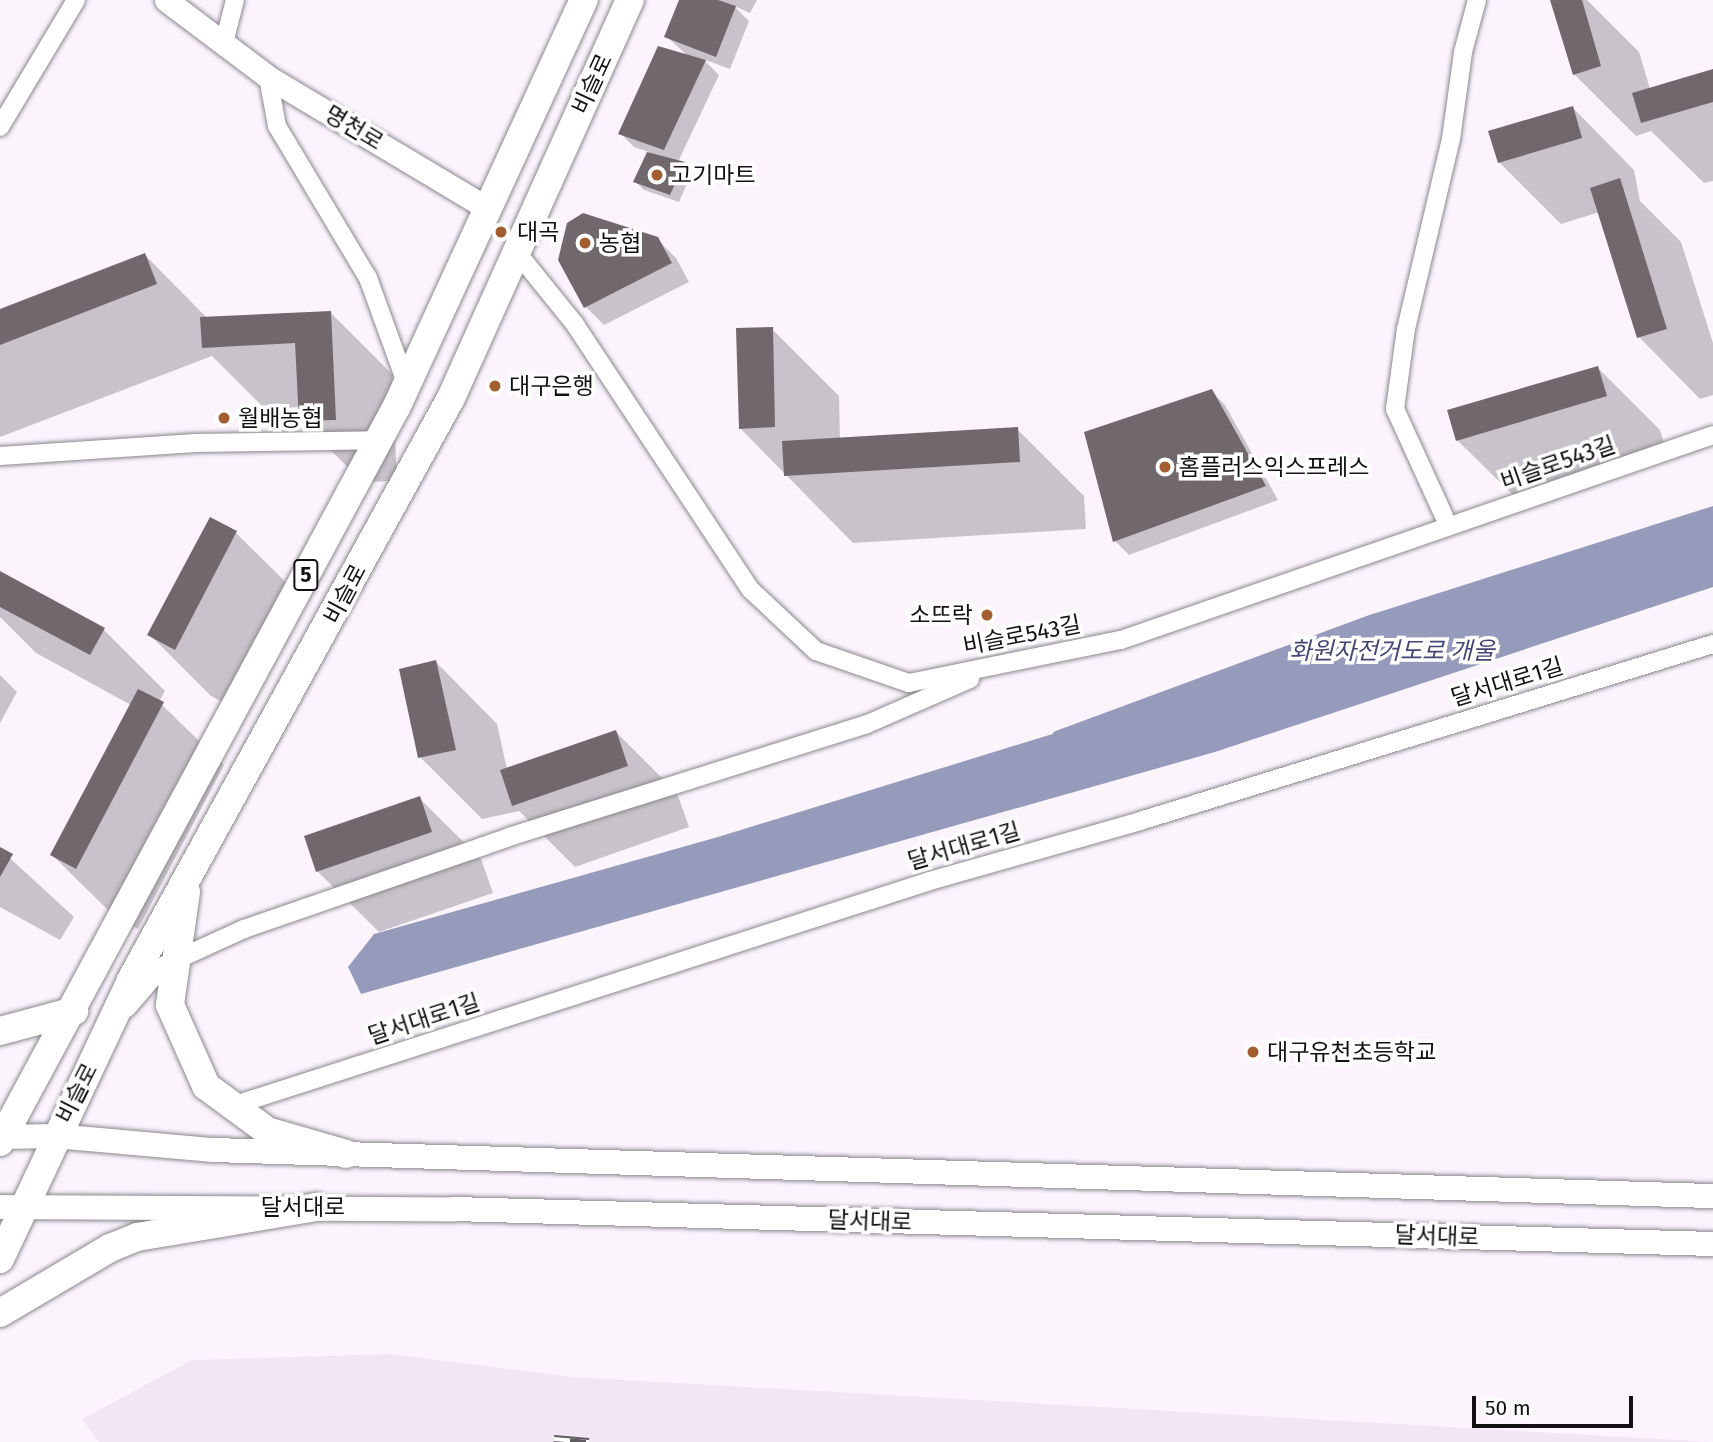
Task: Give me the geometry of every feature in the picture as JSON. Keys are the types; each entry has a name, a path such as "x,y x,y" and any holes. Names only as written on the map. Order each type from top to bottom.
{"main road":[{"name":"비슬로","path":"1,1139 74,1011 407,385 584,0"},
{"name":"비슬로","path":"0,1259 13,1207 39,1177 55,1136 113,1024 131,980 451,398 515,250 630,0"},
{"path":"187,878 179,955 170,1005 206,1086 267,1131 346,1154"},
{"path":"0,1031 74,1011"},
{"path":"1,1139 55,1136 169,1147 346,1154 1713,1196"},
{"name":"달서대로","path":"13,1207 317,1207 1713,1244"},
{"path":"0,1313 110,1248 137,1237 317,1207"}],"street":[{"path":"0,127 76,0"},
{"name":"명천로","path":"166,0 268,77 487,208"},
{"path":"224,43 234,0"},
{"path":"1444,516 1395,409 1406,329 1451,139 1463,52 1477,0"},
{"path":"268,77 276,126 368,278 407,385"},
{"name":"비슬로543길","path":"515,250 574,323 751,590 816,650 909,683 1121,640 1713,435"},
{"path":"0,456 196,443 378,440"},
{"name":"달서대로1길","path":"232,1106 930,881 1140,821 1713,644"},
{"path":"113,1024 163,966 179,955 303,907 509,837 865,724 1013,662"}],"shaded area":[{"path":"390,1354 573,1377 1713,1442 99,1442 82,1419 192,1360"}],"water":[{"name":"화원자전거도로 개울","path":"1713,509 1713,587 1215,752 361,994 348,967 374,934 718,837 1059,732 1373,617"}],"building":[{"path":"679,0 718,0 736,6 716,57 664,37"},
{"path":"1550,0 1582,0 1601,66 1573,75"},
{"path":"658,46 706,60 664,150 618,134"},
{"path":"1713,69 1713,102 1641,123 1632,93"},
{"path":"1573,106 1582,138 1498,163 1488,131"},
{"path":"647,152 685,162 670,195 633,182"},
{"path":"1620,178 1667,329 1637,338 1590,188"},
{"path":"583,213 658,237 672,263 584,308 558,260 567,223"},
{"path":"145,253 157,284 0,345 0,309"},
{"path":"331,311 336,420 299,421 295,343 202,348 200,317"},
{"path":"773,327 775,427 739,429 736,328"},
{"path":"1598,366 1607,396 1456,441 1447,410"},
{"path":"1212,389 1266,486 1113,542 1084,432"},
{"path":"1018,427 1020,462 784,476 782,441"},
{"path":"210,517 237,531 175,650 147,635"},
{"path":"0,571 105,628 90,655 0,607"},
{"path":"436,660 456,750 418,758 399,669"},
{"path":"138,689 164,702 76,869 50,855"},
{"path":"616,730 628,766 512,806 500,770"},
{"path":"420,796 432,832 316,872 304,836"},
{"path":"0,847 13,854 0,877"}],"waterway":[{"path":"1056,734 1373,617 1713,509"}],"railway":[{"path":"554,1439 589,1442"}],"place":[{"name":"고기마트","path":"657,175"},
{"name":"대곡","path":"501,232"},
{"name":"농협","path":"585,243"},
{"name":"대구은행","path":"495,386"},
{"name":"월배농협","path":"224,418"},
{"name":"홈플러스익스프레스","path":"1165,467"},
{"name":"소뜨락","path":"987,615"},
{"name":"대구유천초등학교","path":"1253,1052"}]}
